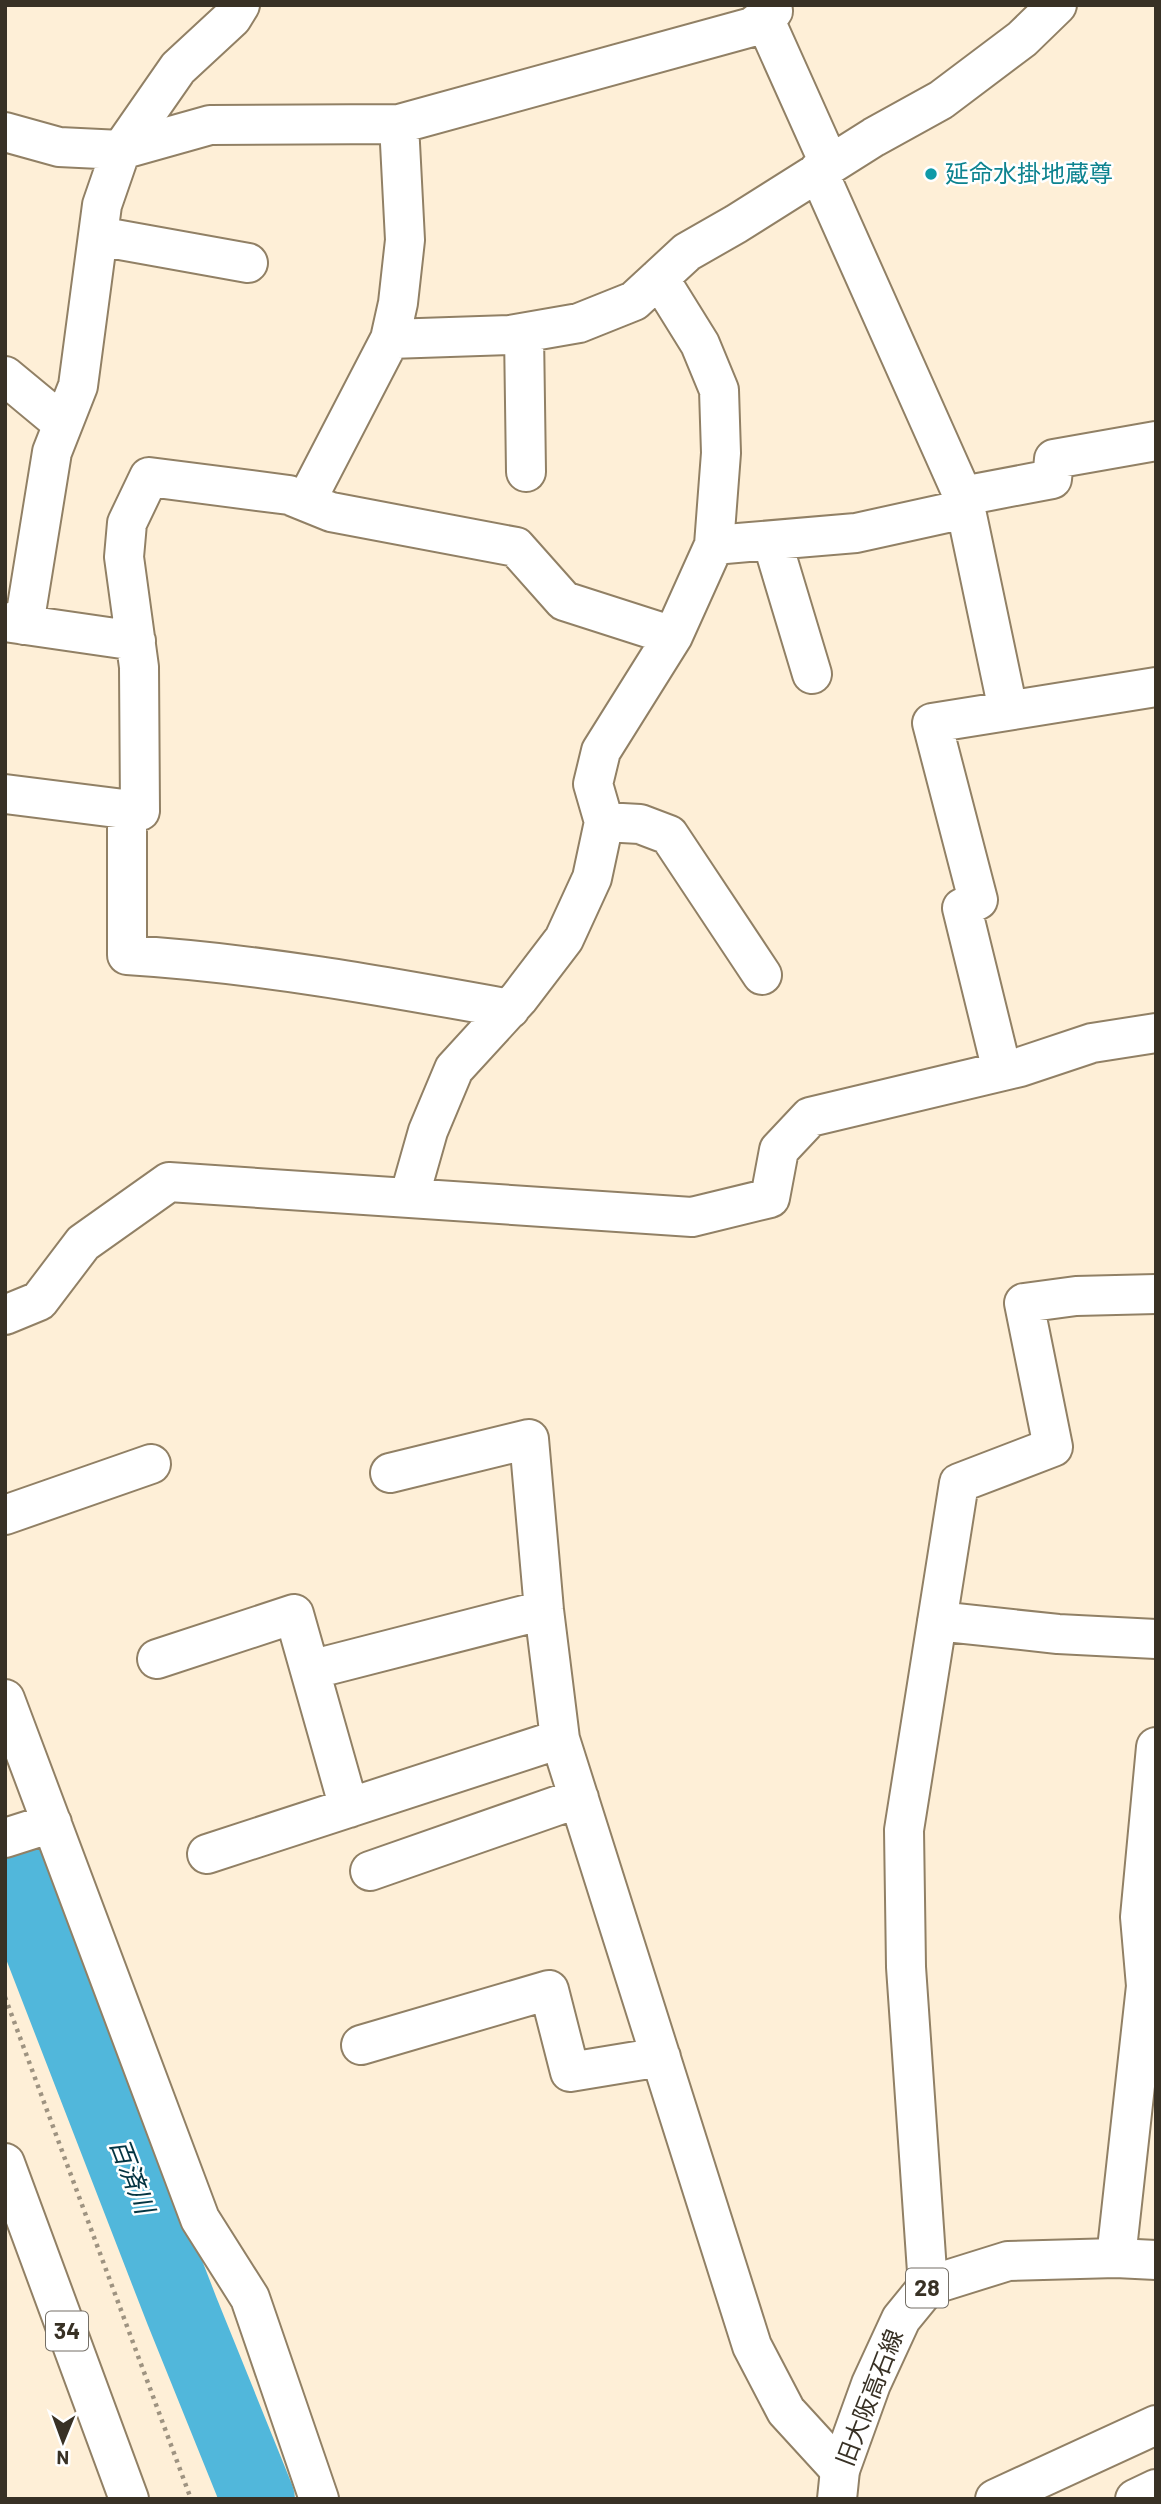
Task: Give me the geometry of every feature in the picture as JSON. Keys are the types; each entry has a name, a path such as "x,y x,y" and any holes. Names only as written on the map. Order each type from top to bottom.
{"street":[{"path":"136,641 15,623 52,452 78,386 102,205 121,150 178,68 232,18 240,5"},
{"path":"390,339 523,333 579,323 634,301 687,252 824,167 941,100 1022,39 1057,5"},
{"path":"5,132 59,147 121,150 210,125 399,124 752,27 768,11 824,167 964,502 1008,710"},
{"path":"306,501 390,339 398,303 405,240 399,124"},
{"path":"98,236 248,263"},
{"path":"409,1198 428,1130 454,1069 510,1009 564,939 592,878 604,822 593,784 601,751 673,636 714,545 720,453 719,390 700,344 659,278"},
{"path":"523,333 526,472"},
{"path":"5,376 63,424"},
{"path":"714,545 856,533 1052,479 1054,459 1156,441"},
{"path":"5,794 140,811 139,667 124,557 127,523 149,477 289,495 331,512 516,547 564,601 673,636"},
{"path":"772,541 812,674"},
{"path":"1002,1071 962,908 978,900 932,723 1156,687"},
{"path":"127,808 127,955 192,959 350,980 510,1009"},
{"path":"604,822 640,824 669,835 762,975"},
{"path":"5,1315 39,1301 83,1243 169,1182 692,1217 771,1198 779,1150 810,1117 1002,1071 1092,1043 1156,1033"},
{"path":"928,2286 906,1967 904,1830 960,1483 1053,1447 1024,1303 1076,1296 1156,1294"},
{"path":"390,1473 529,1439 544,1610 560,1739 752,2346 786,2411 839,2485"},
{"path":"5,1515 151,1464"},
{"path":"310,1670 544,1610"},
{"path":"157,1659 293,1614 349,1808"},
{"path":"937,1621 1058,1634 1156,1639"},
{"path":"5,1699 31,1829 200,2219 250,2298 319,2499"},
{"path":"206,1854 560,1739"},
{"path":"1116,2258 1146,1986 1140,1917 1156,1747"},
{"path":"370,1871 579,1798"},
{"path":"361,2045 549,1990 570,2072 661,2057"},
{"name":"34","path":"5,2163 130,2499"},
{"name":"28","path":"928,2286 1008,2262 1116,2258 1156,2260"},
{"name":"旧大阪高石線","path":"839,2485 871,2384 901,2319 928,2286"},
{"path":"995,2499 1156,2425"},
{"path":"1135,2499 1156,2490"}],"path":[{"path":"5,1997 191,2499"}],"waterway":[{"name":"百済川","path":"5,1854 182,2311 258,2499"}],"place":[{"name":"延命水掛地蔵尊","path":"931,174"}]}
